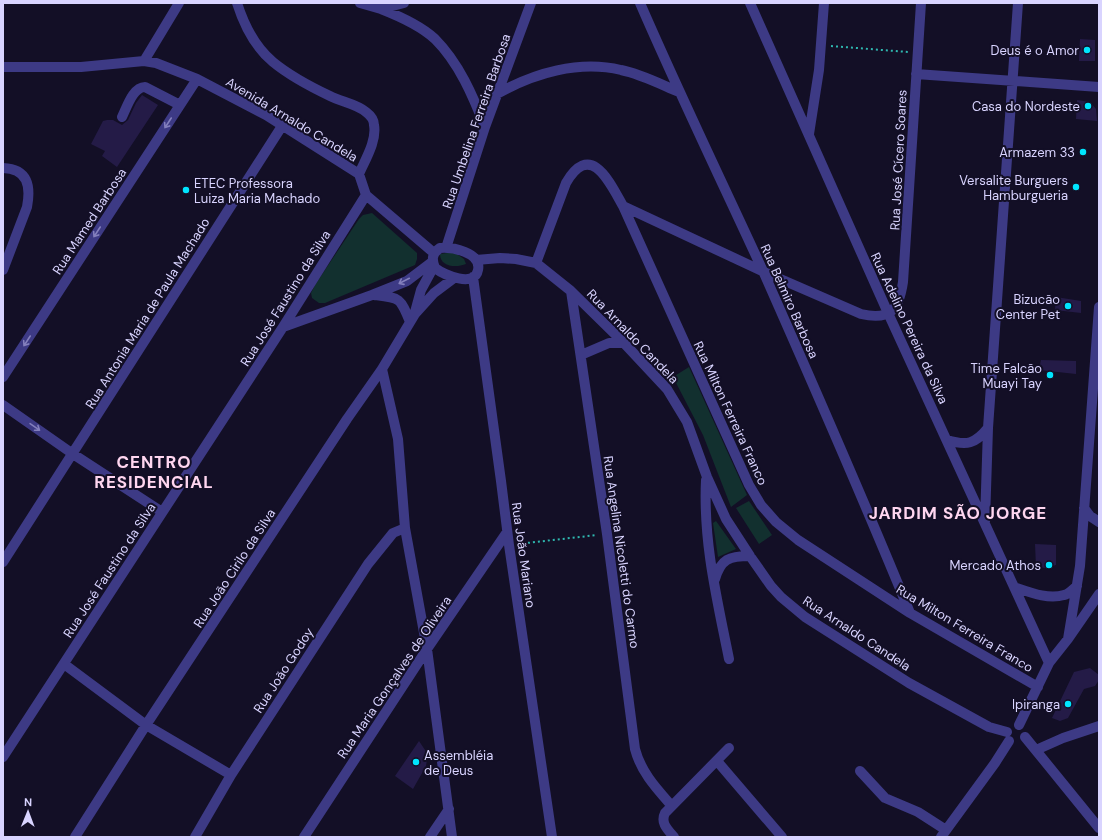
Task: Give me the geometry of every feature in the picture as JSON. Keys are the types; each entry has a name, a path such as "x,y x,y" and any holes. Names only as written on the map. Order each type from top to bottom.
{"street":[{"path":"144,61 179,3"},
{"path":"237,3 250,34 272,62 290,75 331,96 358,107 372,118 375,134 359,174"},
{"path":"360,3 398,16 434,38 456,65 472,94 485,127"},
{"path":"381,9 404,3"},
{"name":"Rua Umbelina Ferreira Barbosa","path":"446,248 485,127 531,3"},
{"name":"Rua Belmiro Barbosa","path":"640,3 679,92 762,271 848,466 910,613"},
{"name":"Rua Adelino Pereira da Silva","path":"750,3 888,313 1049,663"},
{"path":"808,134 821,45 824,3"},
{"name":"Rua José Cícero Soares","path":"888,313 898,304 903,282 921,3"},
{"path":"985,525 988,428 1014,80 1018,3"},
{"name":"Avenida Arnaldo Candela","path":"3,66 81,67 144,61 156,63 197,79 266,115 359,174 366,195"},
{"path":"497,94 516,83 541,74 562,69 592,66 621,69 648,78 679,92"},
{"path":"916,74 1099,87"},
{"name":"Rua Mamed Barbosa","path":"3,377 197,79"},
{"path":"122,116 136,92 141,87 146,86 180,105"},
{"name":"Rua Antonia Maria de Paula Machado","path":"3,562 282,126"},
{"name":"Rua Milton Ferreira Franco","path":"536,263 571,173 584,166 591,165 599,169 605,175 623,206 749,485 761,505 776,522 798,540 910,613 1038,687"},
{"path":"3,168 18,171 26,178 29,196 27,207 3,270"},
{"path":"283,327 407,281 433,260 440,248 456,249 466,252 476,260 478,269 476,275 462,279 454,278 440,272 433,260 366,195"},
{"name":"Rua José Faustino da Silva","path":"3,757 283,327 366,195"},
{"path":"623,206 762,271 861,314 871,316 888,313"},
{"name":"Rua Arnaldo Candela","path":"476,260 500,258 516,259 536,263 571,291 624,343 667,389 690,429 707,477 726,519 771,586 781,597 805,617 909,683 1008,736"},
{"name":"Rua João Cirilo da Silva","path":"412,318 433,260"},
{"name":"Rua João Mariano","path":"473,277 507,532 552,837"},
{"name":"Rua João Cirilo da Silva","path":"75,837 146,725 347,419 382,369 412,318 434,293 454,278"},
{"name":"Rua Angelina Nicoletti do Carmo","path":"571,291 607,534 635,749 642,769 650,781 671,805"},
{"path":"372,295 393,297 403,303 412,318"},
{"path":"1068,639 1080,566 1099,307"},
{"path":"581,355 609,343 624,343"},
{"path":"382,369 398,439 405,528 427,649 452,837"},
{"path":"3,405 73,454 162,512"},
{"path":"947,440 959,444 969,443 980,438 988,428"},
{"path":"707,477 705,505 706,534 729,660"},
{"path":"1084,508 1090,516 1099,522"},
{"name":"Rua João Godoy","path":"195,837 231,775 368,564 393,534 405,528"},
{"name":"Rua Maria Gonçalves de Oliveira","path":"304,837 427,649 507,532"},
{"path":"714,583 718,568 723,562 730,558 750,556"},
{"path":"1014,587 1051,597 1065,595 1077,586"},
{"path":"1019,725 1049,663 1068,639 1099,594"},
{"path":"64,664 146,725 231,775"},
{"path":"860,771 885,798 918,812 944,834 995,763 1008,736 1010,726 1016,724 1024,728 1025,737 1099,828"},
{"path":"1036,750 1064,738 1099,726"},
{"path":"1008,736 1012,742 1018,743 1025,737"},
{"path":"674,837 666,827 662,818 671,805 729,748"},
{"path":"716,761 782,837"},
{"path":"430,837 449,809"},
{"path":"1096,837 1099,834"}],"path":[{"path":"821,45 917,53"},
{"path":"509,545 607,534"}],"green space":[{"path":"372,213 417,253 415,265 325,303 319,303 312,298 311,293 315,285 359,219 363,215"},
{"path":"454,252 464,259 466,264 453,266 443,262 440,254"},
{"path":"689,367 747,495 731,507 703,435 673,377"},
{"path":"749,501 772,535 759,544 736,508"},
{"path":"716,521 736,549 718,557 713,523"}],"building":[{"name":"Deus é o Amor","path":"1080,39 1095,40 1095,61 1079,61"},
{"path":"142,95 158,105 117,167 102,156 105,151 91,144 103,121 113,120 122,125 128,120 136,103"},
{"path":"1077,100 1090,102 1096,109 1097,121 1076,119"},
{"name":"Bizucão Center Pet","path":"1056,297 1081,301 1081,313 1055,310"},
{"path":"1041,360 1076,361 1076,374 1039,370"},
{"path":"1035,544 1056,545 1056,565 1046,568 1036,567"},
{"name":"Ipiranga","path":"1090,668 1099,675 1099,680 1095,686 1084,689 1068,718 1060,721 1052,718 1074,672"},
{"name":"Assembléia de Deus","path":"419,741 427,753 427,759 426,766 413,789 395,776"}],"place":[{"name":"Deus é o Amor","path":"1087,50"},
{"name":"Casa do Nordeste","path":"1088,106"},
{"name":"Armazem 33","path":"1083,152"},
{"name":"Versalite Burguers Hamburgueria","path":"1076,187"},
{"name":"ETEC Professora Luiza Maria Machado","path":"186,190"},
{"name":"Bizucão Center Pet","path":"1068,306"},
{"name":"Time Falcão Muayi Tay","path":"1050,375"},
{"name":"Mercado Athos","path":"1049,565"},
{"name":"Ipiranga","path":"1068,704"},
{"name":"Assembléia de Deus","path":"416,762"}],"district":[{"name":"CENTRO RESIDENCIAL","path":"154,472"},
{"name":"JARDIM SÃO JORGE","path":"958,513"}]}
